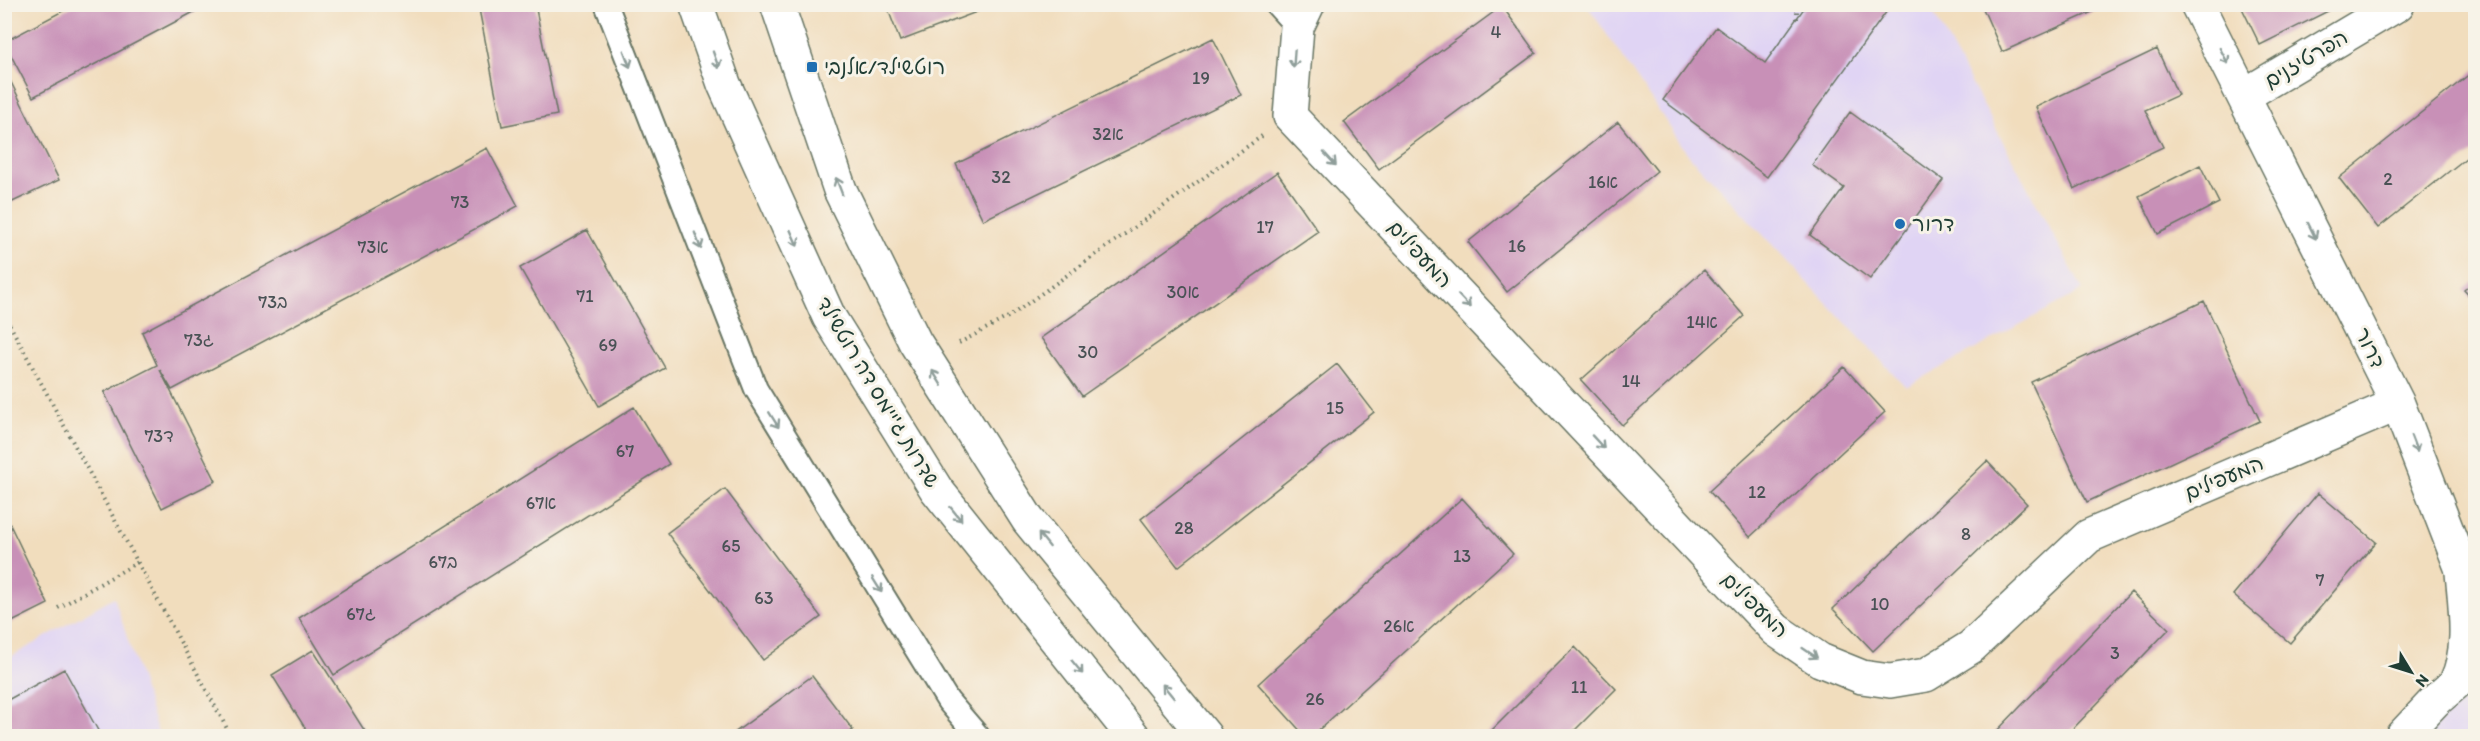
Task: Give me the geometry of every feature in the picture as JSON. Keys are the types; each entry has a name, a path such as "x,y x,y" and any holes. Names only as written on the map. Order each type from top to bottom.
{"street":[{"name":"שדרות ג'יימס דה רוטשילד","path":"696,4 724,84 829,317 936,489 1133,736"},
{"path":"777,4 840,190 915,342 1028,520 1205,736"},
{"name":"דרור","path":"2197,4 2245,95 2398,404 2475,604"},
{"name":"הפרטיזנים","path":"2245,95 2398,4"},
{"path":"1290,117 1294,12"},
{"name":"המעפילים","path":"1290,117 1776,630 1820,660 1862,677 1890,681 1926,675 1971,647 2089,536 2398,404"},
{"path":"2402,736 2466,675 2463,668 2466,648 2462,572"}],"lane":[{"path":"606,4 756,389 948,701 978,736"}],"path":[{"path":"1797,4 1797,19"},
{"path":"957,345 1010,316 1290,117"},
{"path":"4,314 231,736"},
{"path":"58,608 138,562"}],"shaded area":[{"name":"דרור","path":"1587,5 1929,5 2083,290 1906,387 1690,157"},
{"path":"114,597 159,736 5,736 4,661"},
{"path":"2475,688 2475,736 2426,736 2469,693"}],"building":[{"path":"76,4 209,4 33,97 4,42"},
{"path":"478,4 535,4 557,115 502,126"},
{"path":"886,4 995,4 995,5 900,41"},
{"path":"1807,4 1892,4 1767,177 1663,100 1716,27 1765,63"},
{"path":"1981,4 2110,4 2002,52"},
{"path":"2240,4 2342,4 2260,45"},
{"path":"1502,6 1536,53 1379,169 1344,122"},
{"path":"1213,38 1241,95 983,220 956,164"},
{"path":"2157,49 2178,95 2145,110 2163,147 2074,189 2036,107"},
{"path":"4,68 59,180 4,206"},
{"path":"2476,69 2476,150 2378,228 2339,178"},
{"path":"1850,112 1943,180 1870,279 1810,235 1844,188 1812,165"},
{"path":"1618,122 1657,171 1507,292 1468,242"},
{"path":"487,148 518,206 172,390 160,370 216,481 162,508 104,392 157,365 142,332"},
{"path":"2200,165 2219,203 2158,234 2139,196"},
{"path":"1277,172 1318,231 1082,396 1041,338"},
{"path":"587,230 665,368 599,406 520,268"},
{"path":"1704,270 1744,316 1622,425 1581,380"},
{"path":"2476,280 2476,303 2464,290"},
{"path":"2204,301 2260,421 2087,502 2031,382"},
{"path":"1337,364 1374,412 1178,567 1141,519"},
{"path":"1844,367 1885,412 1750,537 1709,491"},
{"path":"634,407 669,464 334,675 299,618"},
{"path":"1987,461 2027,504 1873,651 1833,609"},
{"path":"725,489 821,617 763,660 667,533"},
{"path":"2318,493 2376,542 2290,643 2233,595"},
{"path":"1462,498 1513,554 1312,736 1305,736 1258,684"},
{"path":"4,512 48,604 4,626"},
{"path":"2131,592 2169,629 2066,736 1992,736"},
{"path":"1575,647 1616,689 1569,736 1486,736"},
{"path":"313,650 368,736 310,736 272,675"},
{"path":"64,669 101,736 4,736 4,702"},
{"path":"812,676 853,730 845,736 730,736"}],"place":[{"name":"רוטשילד/אלנבי","path":"812,67"},
{"name":"דרור","path":"1900,224"}]}
